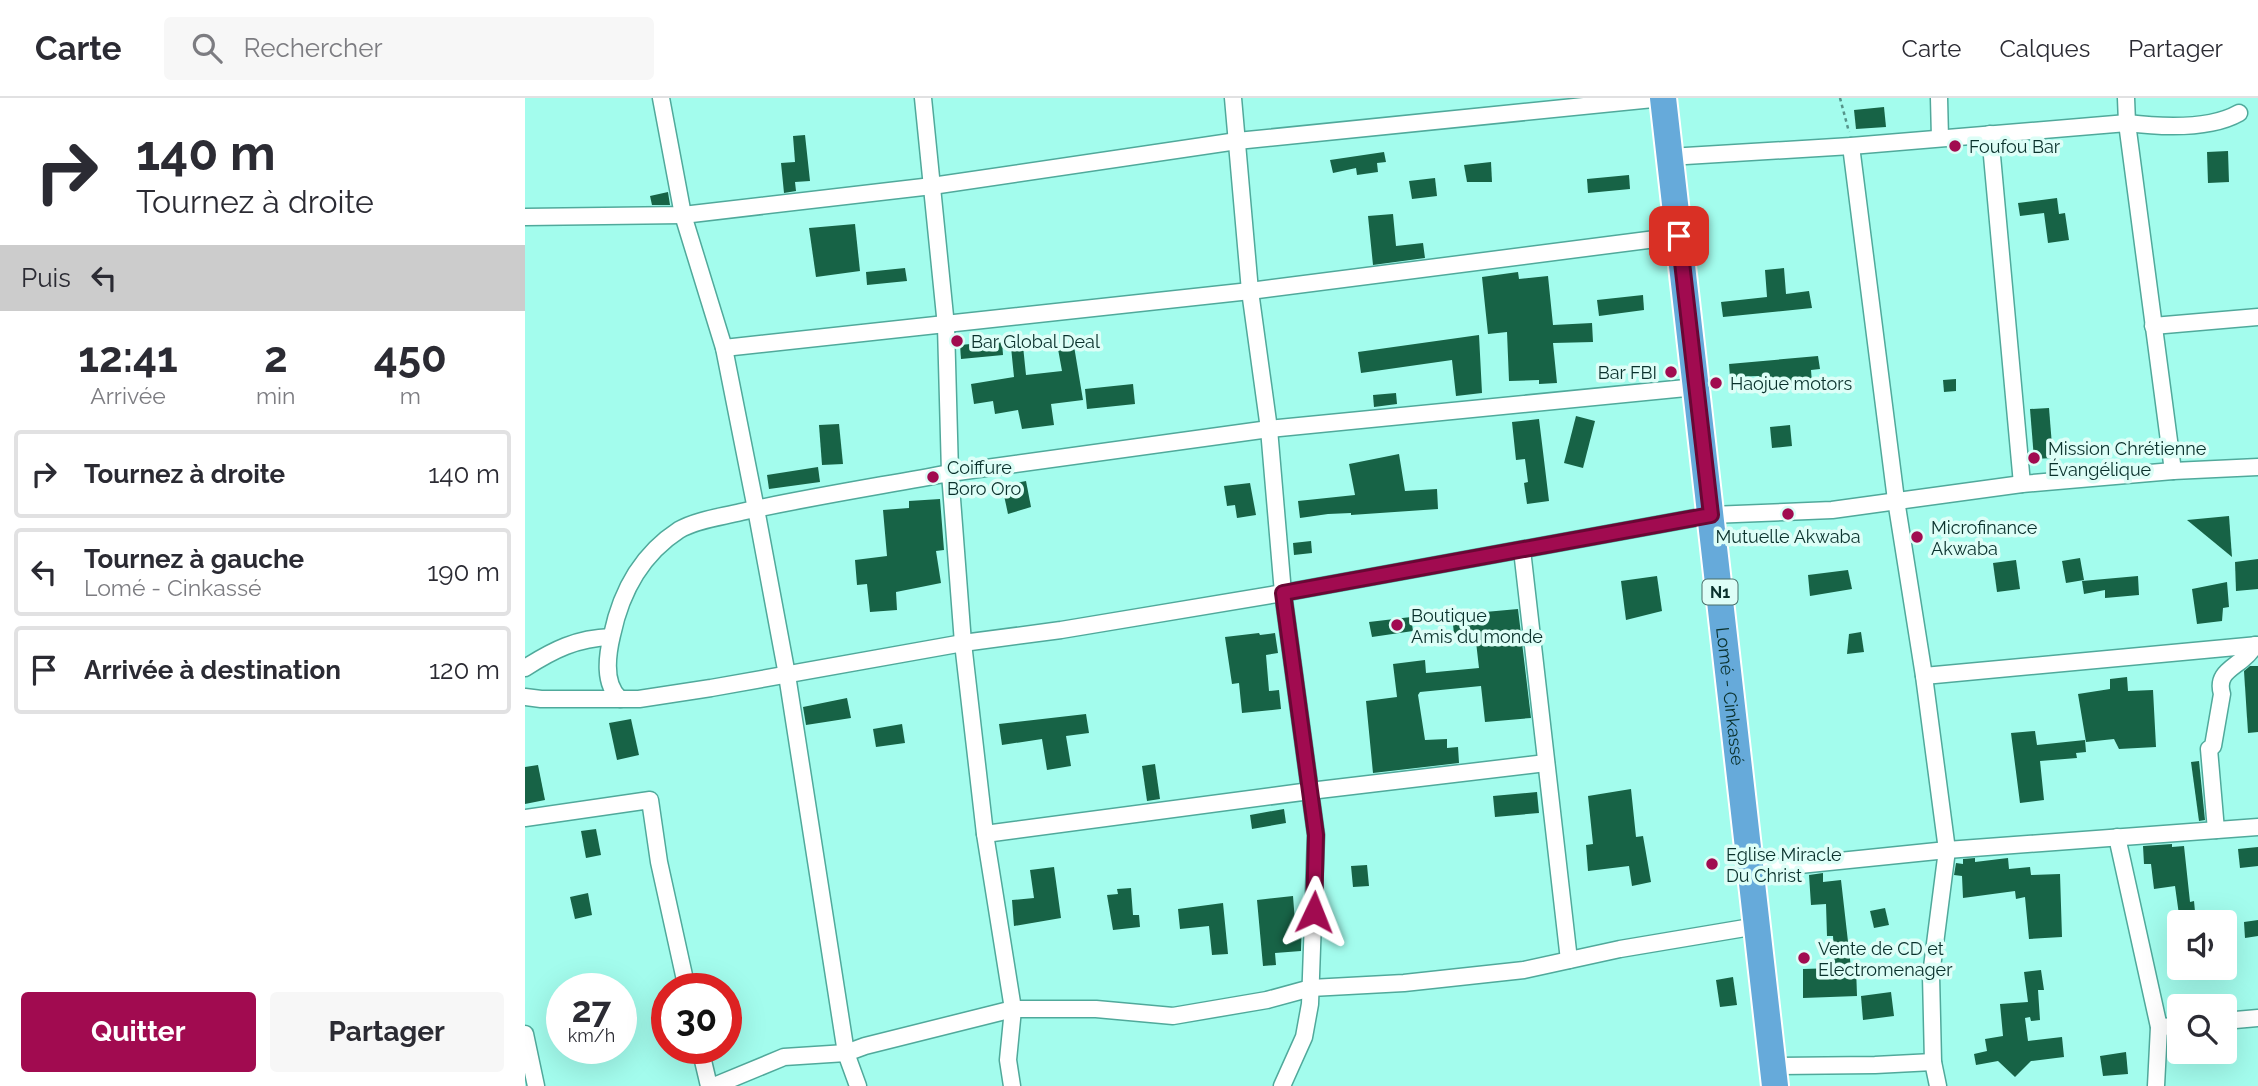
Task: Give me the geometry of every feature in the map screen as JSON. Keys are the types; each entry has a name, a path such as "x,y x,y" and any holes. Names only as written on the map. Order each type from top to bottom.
{"highway":[{"name":"Lomé - Cinkassé","path":"1663,98 1774,1076"}],"street":[{"path":"661,98 683,215 724,348 787,675 846,1053 858,1086"},
{"path":"923,98 946,326 950,473 963,643 985,834 1013,1009 1008,1060 1012,1086"},
{"path":"1233,98 1250,291 1269,429 1283,593 1316,835 1311,988 1304,1037 1282,1086"},
{"path":"525,217 683,215 932,186 1237,141 1663,98"},
{"path":"1939,98 1940,138"},
{"path":"2126,98 2127,123 2173,471"},
{"path":"1669,157 1851,146 2127,123 2158,127 2188,125 2229,119 2239,113"},
{"path":"1990,134 2022,484"},
{"path":"1851,146 1896,500 1924,676 1947,850 1931,975 1933,1062 1938,1086"},
{"path":"724,348 1250,291 1679,236"},
{"path":"2153,326 2258,317"},
{"path":"620,699 612,692 607,675 611,637 624,598 646,557 681,529 707,520 950,473 1269,429 1696,387"},
{"path":"525,696 541,699 639,699 963,643 1061,630 1283,593 1711,515 1832,510 2022,484 2173,471 2258,467"},
{"path":"1522,550 1569,960"},
{"path":"525,668 549,652 579,642 611,637"},
{"path":"1924,676 2257,645"},
{"path":"2216,830 2209,749 2213,746 2223,677 2228,669 2243,660 2257,645"},
{"path":"985,834 1546,763"},
{"path":"525,818 650,800 659,862 683,973"},
{"path":"1751,870 1947,850 2258,827"},
{"path":"2117,838 2159,1027 2156,1086"},
{"path":"705,1064 711,1086 784,1057 846,1053 1013,1009 1096,1009 1173,1016 1267,1000 1311,988 1404,983 1524,970 1757,926"},
{"path":"2237,1020 2258,1018"},
{"path":"2159,1027 2167,1027"},
{"path":"525,1034 536,1086"},
{"path":"1774,1076 1933,1062"}],"path":[{"path":"1840,98 1851,146"}],"building":[{"path":"1884,107 1886,127 1856,129 1854,110"},
{"path":"805,135 810,181 795,182 796,191 784,193 781,163 795,162 793,136"},
{"path":"2228,151 2229,182 2208,183 2207,152"},
{"path":"1384,152 1386,162 1377,163 1378,172 1357,175 1356,168 1333,173 1330,160"},
{"path":"1491,162 1492,182 1467,182 1464,165"},
{"path":"1629,175 1630,189 1588,193 1587,179"},
{"path":"1435,178 1437,196 1412,199 1409,181"},
{"path":"668,192 670,205 652,205 650,196"},
{"path":"2057,198 2059,214 2065,213 2069,240 2048,243 2044,213 2020,216 2018,203"},
{"path":"1393,214 1396,246 1423,243 1425,258 1373,265 1368,216"},
{"path":"855,224 860,271 816,277 809,228"},
{"path":"905,268 907,281 867,285 866,272"},
{"path":"1784,268 1786,294 1809,291 1812,308 1723,317 1721,302 1767,297 1765,270"},
{"path":"1518,272 1519,279 1548,276 1553,325 1592,323 1593,342 1553,343 1557,383 1539,384 1539,380 1509,381 1507,332 1488,334 1482,277"},
{"path":"1643,295 1644,310 1599,316 1597,300"},
{"path":"1479,335 1482,393 1456,396 1452,360 1361,373 1358,352"},
{"path":"1002,341 1003,355 961,359 960,345"},
{"path":"1023,346 1026,375 1062,371 1058,349 1074,346 1083,400 1051,404 1054,425 1022,429 1018,410 995,414 993,401 974,404 971,384 1014,377 1011,347"},
{"path":"1818,356 1820,369 1811,370 1812,383 1790,388 1788,378 1759,381 1759,376 1730,377 1729,364"},
{"path":"1956,379 1956,391 1944,392 1943,380"},
{"path":"1133,384 1135,404 1087,409 1085,389"},
{"path":"1396,393 1397,404 1374,407 1373,395"},
{"path":"2049,408 2053,458 2034,459 2030,409"},
{"path":"1576,416 1595,421 1583,468 1564,463"},
{"path":"1539,419 1549,501 1527,504 1525,459 1516,460 1512,422"},
{"path":"839,424 843,464 822,465 819,425"},
{"path":"1790,425 1792,446 1772,448 1770,427"},
{"path":"1399,454 1405,491 1437,489 1438,509 1328,514 1300,518 1298,501 1355,495 1349,464"},
{"path":"818,467 820,482 769,489 767,475"},
{"path":"1026,481 1031,507 1008,514 1002,486"},
{"path":"1250,483 1256,515 1237,518 1235,505 1227,506 1224,486"},
{"path":"940,499 944,550 936,551 941,583 896,592 897,610 870,612 867,584 857,585 855,560 887,556 883,510 909,508 909,501"},
{"path":"2229,516 2232,557 2187,520"},
{"path":"1311,541 1312,553 1294,555 1293,543"},
{"path":"2080,558 2084,580 2066,583 2062,561"},
{"path":"2258,559 2258,589 2236,591 2235,562"},
{"path":"2016,560 2020,589 1997,592 1993,563"},
{"path":"1848,570 1852,589 1810,596 1808,575"},
{"path":"1657,576 1662,611 1626,620 1621,581"},
{"path":"2138,576 2139,595 2105,598 2105,590 2084,594 2082,581"},
{"path":"2227,582 2229,607 2223,608 2222,621 2197,624 2192,589"},
{"path":"1518,609 1531,718 1485,722 1481,686 1420,692 1418,695 1425,740 1447,739 1447,748 1458,747 1459,763 1373,773 1366,701 1397,697 1393,664 1425,660 1426,673 1479,668 1475,633 1454,634 1452,615"},
{"path":"1411,617 1413,631 1372,637 1369,622"},
{"path":"1861,632 1864,652 1847,654 1849,634"},
{"path":"1275,633 1278,653 1266,655 1269,691 1279,690 1281,709 1242,713 1239,683 1232,684 1225,637"},
{"path":"2250,666 2258,666 2258,732 2248,733 2244,671"},
{"path":"2127,677 2128,691 2153,690 2156,747 2119,749 2114,739 2086,742 2078,694 2110,689 2110,679"},
{"path":"847,698 851,718 806,725 803,707"},
{"path":"1086,714 1089,733 1066,736 1071,766 1047,770 1042,739 1002,745 999,724"},
{"path":"631,719 639,755 617,760 609,723"},
{"path":"902,724 905,743 876,747 873,729"},
{"path":"2035,731 2037,745 2085,740 2086,752 2076,753 2077,758 2040,761 2044,800 2020,803 2011,733"},
{"path":"2199,761 2205,820 2199,821 2191,762"},
{"path":"1155,764 1160,799 1147,801 1142,766"},
{"path":"538,765 545,800 525,804 525,767"},
{"path":"1631,789 1636,837 1643,836 1651,882 1632,886 1629,866 1588,871 1586,845 1593,844 1588,796"},
{"path":"1537,792 1539,813 1495,817 1493,796"},
{"path":"1284,809 1286,823 1252,829 1250,815"},
{"path":"596,829 601,855 586,858 581,831"},
{"path":"2143,846 2184,846 2190,902 2194,901 2195,910 2178,910 2175,886 2154,889 2151,864 2144,864"},
{"path":"2258,847 2258,866 2240,868 2238,849"},
{"path":"1975,858 1975,862 2008,858 2009,869 2030,867 2031,875 2060,874 2062,937 2029,939 2025,897 2016,899 2015,891 1963,898 1962,876 1954,875 1956,863 1963,864 1963,859"},
{"path":"1367,865 1369,886 1353,887 1351,866"},
{"path":"1054,867 1061,918 1014,926 1012,900 1034,898 1030,870"},
{"path":"1823,873 1823,882 1841,880 1851,968 1856,967 1857,996 1803,998 1803,969 1835,968 1833,936 1827,936 1826,904 1811,905 1809,875"},
{"path":"1131,888 1133,915 1139,915 1140,927 1113,930 1107,895 1118,894 1117,889"},
{"path":"588,893 592,915 575,919 570,897"},
{"path":"1293,896 1295,922 1302,921 1301,951 1275,953 1276,965 1263,966 1257,900"},
{"path":"1223,903 1228,954 1212,955 1209,926 1180,929 1178,909"},
{"path":"1885,908 1889,925 1874,928 1870,911"},
{"path":"2258,920 2258,936 2245,938 2244,922"},
{"path":"2041,970 2044,990 2038,990 2040,1020 2031,1021 2030,1017 2025,1018 2028,1041 2062,1037 2064,1057 2031,1061 2015,1077 1998,1061 1976,1065 1974,1054 1987,1051 1985,1039 2003,1036 2000,1004 2028,1002 2024,972"},
{"path":"1733,977 1737,1005 1720,1007 1716,980"},
{"path":"1891,992 1894,1016 1863,1020 1861,996"},
{"path":"2126,1052 2128,1074 2103,1076 2100,1056"}],"place":[{"name":"Foufou Bar","path":"1955,146"},
{"name":"Bar Global Deal","path":"957,341"},
{"name":"Bar FBI","path":"1671,372"},
{"name":"Haojue motors","path":"1716,383"},
{"name":"Mission Chrétienne Évangélique","path":"2034,458"},
{"name":"Coiffure Boro Oro","path":"933,477"},
{"name":"Mutuelle Akwaba","path":"1788,514"},
{"name":"Microfinance Akwaba","path":"1917,537"},
{"name":"Boutique Amis du monde","path":"1397,625"},
{"name":"Eglise Miracle Du Christ","path":"1712,864"},
{"name":"Vente de CD et Electromenager","path":"1804,958"}],"route":[{"path":"1314,912 1316,835 1283,593 1711,515 1679,236"}]}
